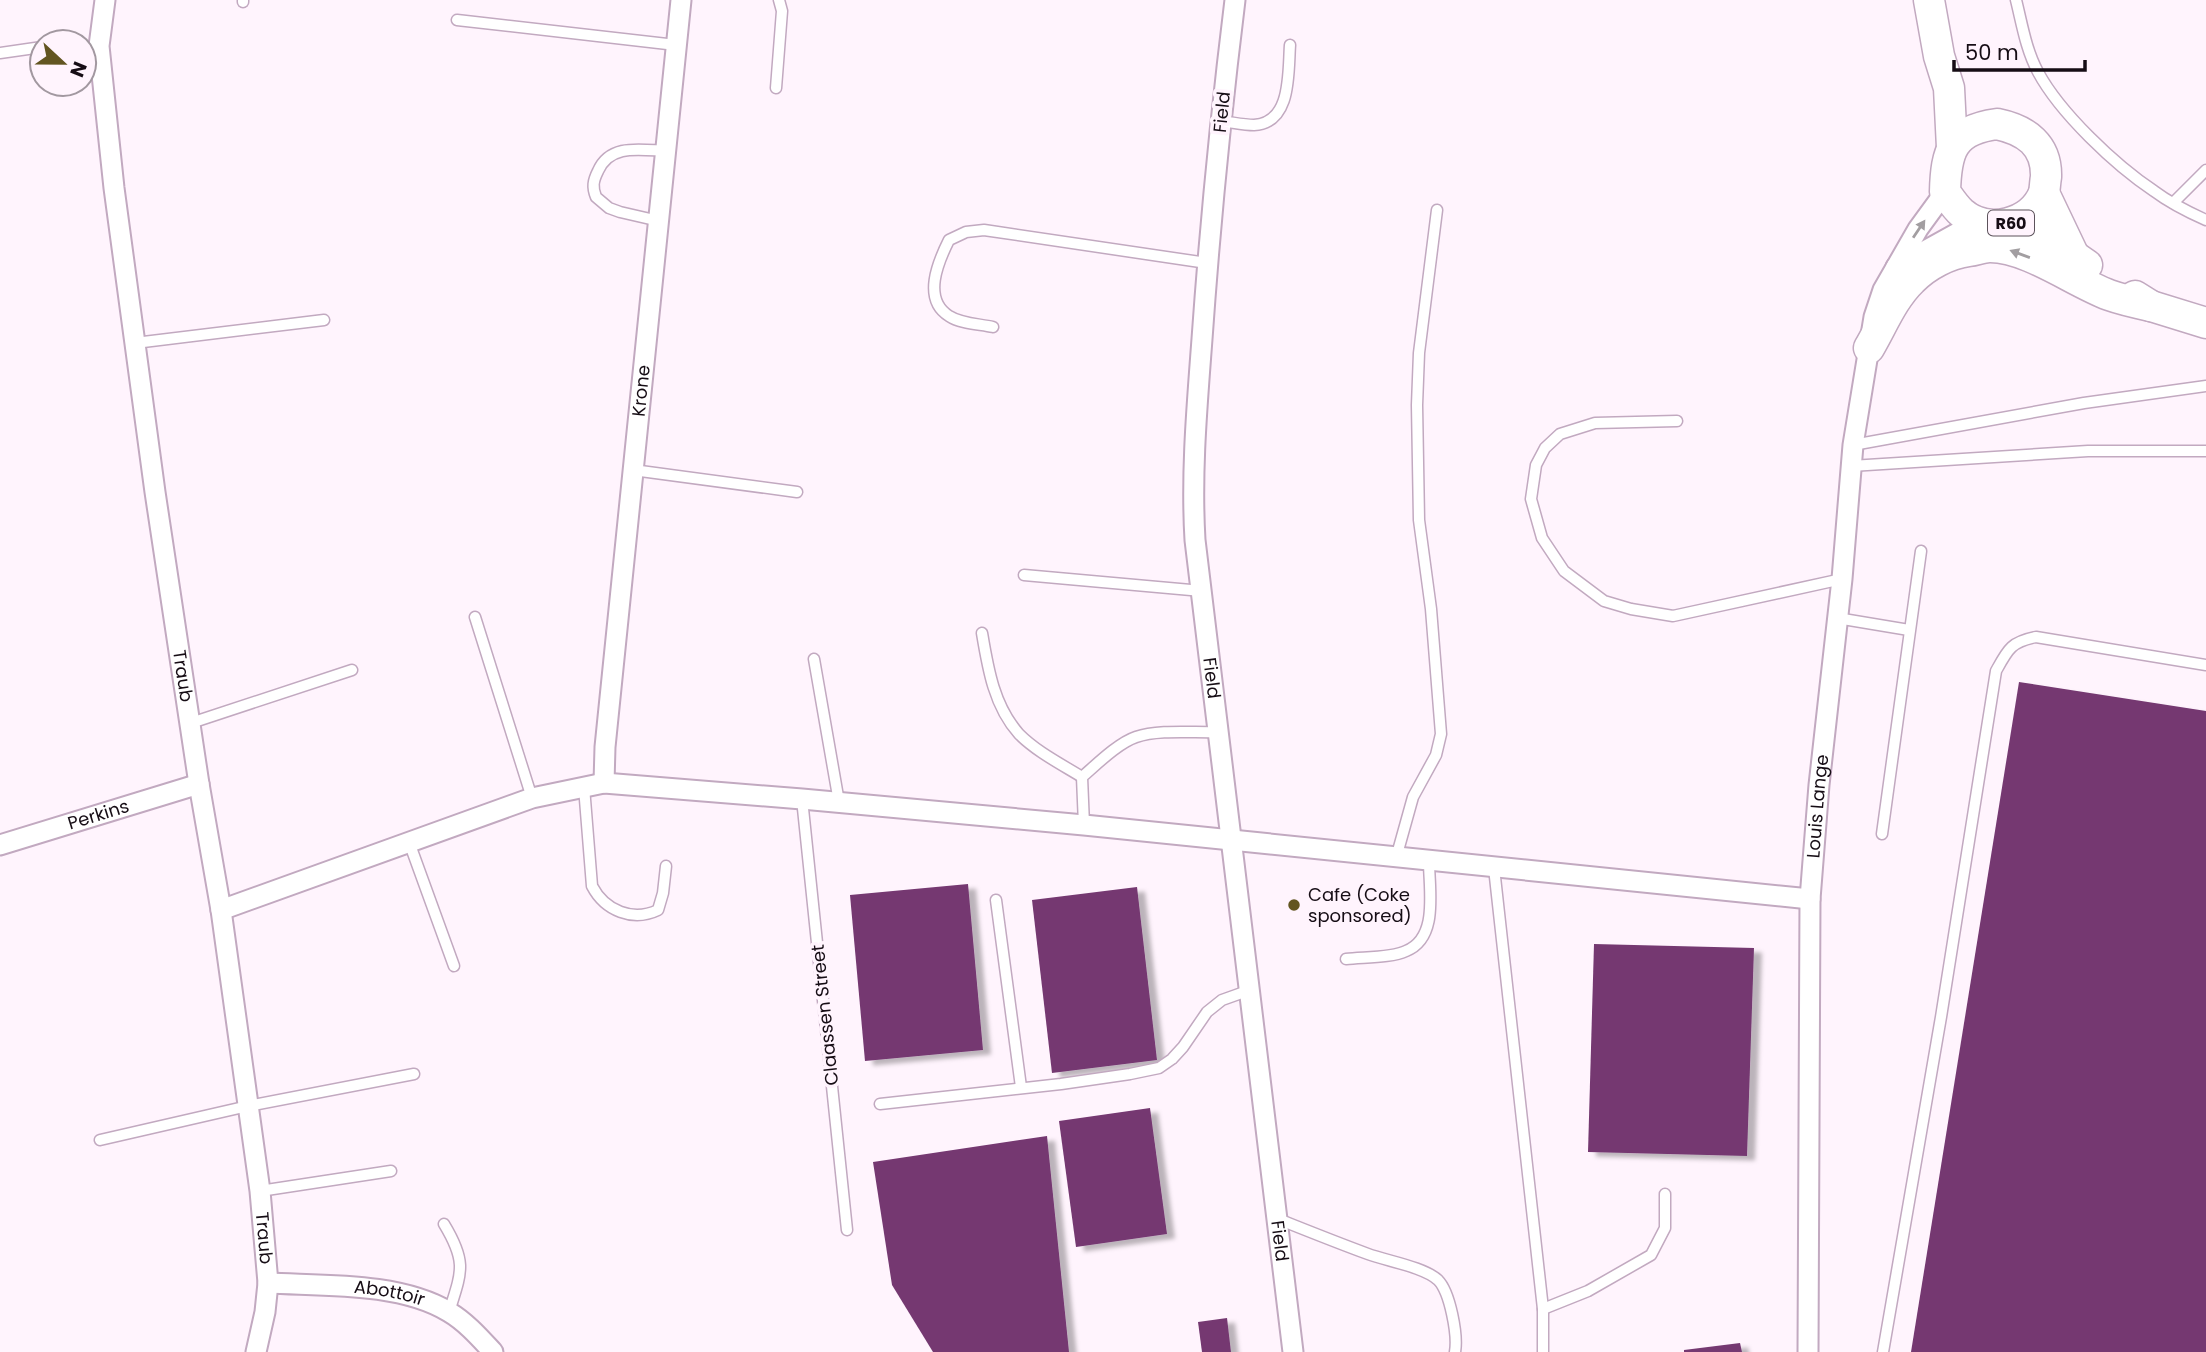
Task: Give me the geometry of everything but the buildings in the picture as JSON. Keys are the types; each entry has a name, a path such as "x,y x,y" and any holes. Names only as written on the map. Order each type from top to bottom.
{"main road":[{"path":"1929,0 1939,56 1949,88 1952,148"},
{"path":"1949,88 1989,125"},
{"path":"1945,192 1946,164 1952,148 1964,134 1989,125"},
{"name":"R60","path":"1989,125 2014,127 2029,136 2040,150 2046,167 2044,193 2074,256"},
{"name":"R60","path":"1945,192 1962,213 1977,222 1994,225 2011,223 2027,214 2044,193"},
{"name":"R60","path":"2011,223 2074,256 2151,306 2206,323"},
{"path":"1869,348 1896,300 1911,280 1931,264 1957,253 1991,247 2011,251 2042,263 2108,295 2151,306"}],"street":[{"name":"Traub","path":"104,0 95,46 155,492 221,911 260,1191 268,1283 256,1352"},
{"name":"Krone","path":"604,783 605,747 681,0"},
{"name":"Field","path":"1235,0 1207,262 1193,494 1202,591 1293,1352"},
{"name":"Louis Lange","path":"1808,1352 1810,899 1853,445 1874,317 1882,290 1918,229 1945,192"},
{"path":"1895,268 1977,222"},
{"path":"221,911 532,798 604,783 1084,825 1810,899"},
{"name":"Perkins","path":"0,845 199,784"},
{"name":"Abottoir","path":"268,1283 387,1290 421,1299 449,1312 493,1352"}],"lane":[{"path":"776,88 782,11 779,0"},
{"path":"2016,0 2036,70 2051,94 2081,128 2122,166 2154,192 2206,220"},
{"path":"457,20 676,45"},
{"path":"1220,121 1256,125 1270,120 1284,100 1290,45"},
{"path":"0,53 28,49"},
{"path":"659,221 609,208 596,197 593,184 603,161 616,152 666,151"},
{"path":"2174,203 2206,170"},
{"path":"1396,858 1413,797 1436,755 1441,734 1431,609 1419,520 1417,405 1419,353 1437,210"},
{"path":"993,327 949,317 939,306 934,292 937,263 949,240 967,232 984,230 1026,234 1207,262"},
{"path":"135,342 324,320"},
{"path":"1853,445 2084,403 2206,386"},
{"path":"1677,421 1595,423 1560,434 1545,448 1536,465 1531,499 1542,538 1564,571 1604,601 1673,616 1842,579"},
{"path":"1851,466 2088,451 2206,451"},
{"path":"634,470 797,492"},
{"path":"1882,834 1921,551"},
{"path":"1024,575 1202,591"},
{"path":"475,617 532,798"},
{"path":"1836,618 1909,630"},
{"path":"982,633 988,673 998,700 1019,733 1048,757 1082,777"},
{"path":"1883,1352 1996,671 2007,652 2019,640 2036,636 2206,665"},
{"path":"814,659 839,802"},
{"path":"191,723 352,670"},
{"path":"1082,777 1133,738 1151,734 1219,732"},
{"path":"1082,777 1084,825"},
{"path":"584,787 592,886 597,896 627,915 646,916 658,910 666,866"},
{"name":"Claassen Street","path":"802,799 847,1230"},
{"path":"409,842 454,966"},
{"path":"1346,959 1404,953 1423,938 1430,913 1429,861"},
{"path":"1494,868 1543,1309 1543,1352"},
{"path":"996,900 1021,1087"},
{"path":"880,1104 993,1092 1159,1068 1183,1047 1207,1012 1222,1000 1250,990"},
{"path":"100,1140 248,1106 414,1074"},
{"path":"260,1191 391,1171"},
{"path":"1543,1309 1588,1291 1651,1255 1665,1228 1665,1194"},
{"path":"1277,1219 1375,1256 1424,1270 1440,1282 1453,1321 1454,1352"},
{"path":"444,1224 457,1245 461,1274 449,1312"}],"place":[{"name":"Cafe (Coke sponsored)","path":"1294,905"}]}
